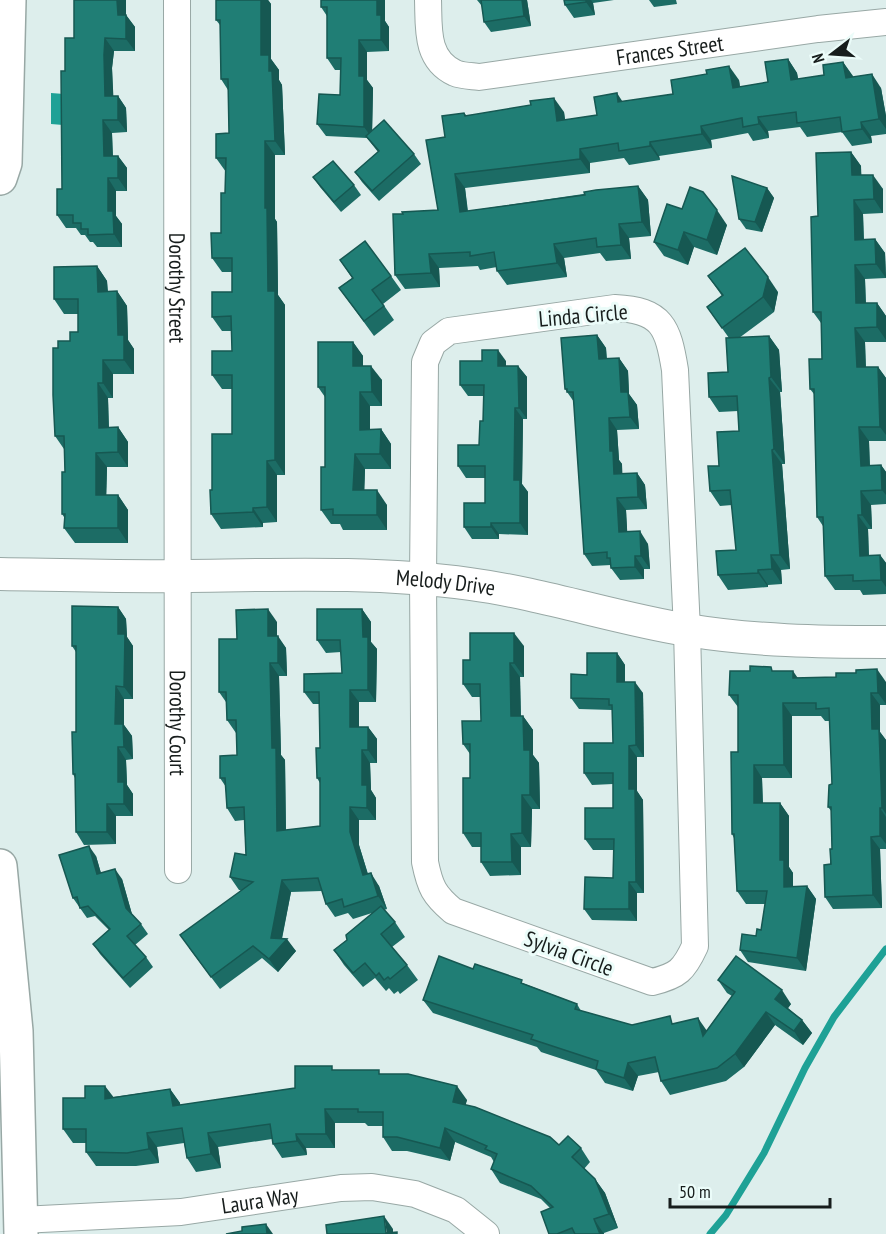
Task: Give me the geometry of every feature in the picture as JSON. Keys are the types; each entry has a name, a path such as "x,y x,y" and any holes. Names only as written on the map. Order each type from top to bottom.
{"main road":[{"path":"0,178 5,163 9,0"},
{"path":"0,866 21,1227"}],"street":[{"name":"Dorothy Street","path":"177,0 178,576"},
{"name":"Frances Street","path":"428,0 429,40 436,58 455,73 479,77 818,29 886,22"},
{"name":"Linda Circle","path":"423,579 424,378 425,362 433,343 449,331 460,329 615,308 635,309 652,316 665,329 672,348 675,370 687,630"},
{"name":"Melody Drive","path":"0,574 178,576 348,573 471,584 687,630 746,638 886,642"},
{"name":"Dorothy Court","path":"178,576 178,870"},
{"name":"Sylvia Circle","path":"423,579 425,862 429,882 437,897 453,911 652,982 670,978 686,966 695,946 687,630"},
{"name":"Laura Way","path":"21,1227 181,1212 340,1188 372,1187 415,1194 456,1210 486,1234"}],"water":[{"path":"51,93 64,94 63,125 51,124"}],"building":[{"path":"74,0 117,0 118,15 126,15 126,39 105,38 104,55 105,96 118,96 118,120 103,120 104,156 118,156 118,178 108,178 108,211 113,211 114,234 88,235 88,229 81,229 81,223 73,223 73,215 57,215 57,189 62,189 61,71 65,71 65,38 74,38"},
{"path":"216,0 261,0 261,55 269,55 269,71 272,71 275,141 265,141 265,208 267,208 268,291 275,291 275,460 267,461 267,507 253,508 253,512 211,514 212,434 232,434 232,375 212,375 212,351 232,351 231,316 212,317 212,292 232,292 232,258 212,258 211,233 221,233 221,193 225,193 226,158 216,158 216,134 229,133 228,79 221,79 220,20 216,20"},
{"path":"321,0 377,0 377,15 381,15 381,40 359,40 359,76 364,76 364,127 317,124 319,94 340,95 341,58 327,58 327,7 321,7"},
{"path":"481,0 522,0 524,16 484,22"},
{"path":"564,0 586,0 586,2 565,5"},
{"path":"788,59 791,80 824,75 823,65 843,62 846,78 872,74 879,119 861,122 862,129 842,132 840,117 797,123 796,112 758,117 759,124 743,127 742,118 701,126 702,134 650,142 650,146 619,151 618,143 580,149 580,159 455,174 460,212 585,195 584,192 596,190 638,186 642,222 619,224 621,245 597,247 596,238 554,244 557,263 497,271 494,252 470,256 470,252 429,254 431,273 395,275 393,214 438,210 426,140 445,137 442,116 464,113 465,116 531,105 530,101 554,98 557,121 597,115 594,97 617,93 618,102 673,94 671,80 707,74 706,70 729,66 733,88 768,82 765,62"},
{"path":"384,120 414,154 372,191 355,172 379,151 366,136"},
{"path":"851,152 852,175 873,175 874,199 854,200 855,240 875,239 876,264 855,265 856,303 877,303 877,327 855,328 857,367 878,367 880,427 859,427 861,466 881,465 882,490 861,491 862,515 858,515 860,556 880,555 881,580 853,581 853,575 825,576 823,517 817,517 814,389 810,389 809,359 822,359 821,312 813,312 811,217 818,216 816,153"},
{"path":"333,161 354,185 334,202 313,177"},
{"path":"732,176 767,188 755,222 739,219"},
{"path":"690,187 703,192 717,210 707,240 684,232 678,250 654,242 667,204 682,209"},
{"path":"365,241 391,276 372,290 384,306 364,321 339,288 353,278 340,260"},
{"path":"745,248 768,277 763,297 722,328 707,307 723,295 708,276"},
{"path":"97,266 98,292 117,291 118,335 124,335 124,360 103,360 103,383 98,383 99,428 118,427 118,452 96,453 96,495 118,495 118,528 64,528 62,472 65,472 64,436 55,436 53,348 58,348 58,341 70,341 70,332 78,332 78,299 54,299 54,267"},
{"path":"597,335 599,359 619,358 621,392 628,392 630,417 609,418 610,451 613,451 614,474 637,473 638,497 617,498 619,532 640,531 641,556 635,556 635,567 611,568 607,552 584,554 573,392 567,392 565,389 561,338"},
{"path":"769,336 771,377 769,378 774,449 772,450 780,555 771,555 772,569 758,570 758,573 718,575 716,551 736,550 730,490 710,491 708,466 719,466 717,432 739,431 737,396 709,397 708,373 728,372 726,338"},
{"path":"318,342 353,342 353,366 371,366 372,392 360,392 360,430 381,429 380,454 355,454 353,490 377,490 377,515 333,515 333,509 321,510 321,467 325,467 325,387 318,387"},
{"path":"482,350 498,350 498,366 518,366 519,408 515,408 514,480 520,480 520,523 491,523 491,527 464,527 464,503 485,503 485,466 458,466 458,445 479,445 480,421 483,421 484,385 460,385 460,361 482,361"},
{"path":"72,606 118,607 118,634 125,634 124,687 116,686 115,724 123,724 124,747 118,747 118,782 124,782 124,804 107,804 107,832 76,832 72,732 76,732 76,646 72,646"},
{"path":"268,609 268,636 278,636 278,663 270,663 272,748 276,748 277,831 320,826 320,778 317,778 316,748 320,748 319,692 304,692 304,674 342,673 340,640 317,640 317,609 362,609 363,637 368,637 368,690 350,690 350,727 368,727 368,750 362,750 362,785 367,785 367,808 350,807 350,832 363,875 371,873 378,896 344,907 342,899 326,904 318,878 282,880 271,938 287,939 269,959 253,946 211,977 180,935 253,882 230,877 235,853 246,855 244,807 227,808 225,778 220,778 220,756 237,755 236,720 227,720 226,692 219,692 219,639 237,639 236,610"},
{"path":"470,633 514,633 514,663 510,663 511,716 523,716 524,750 530,750 530,795 522,795 522,833 511,834 512,862 481,862 481,833 463,833 463,778 470,778 470,744 463,744 462,721 481,721 480,684 463,684 463,660 470,660"},
{"path":"587,653 617,653 617,682 635,682 636,745 629,746 629,789 635,789 636,882 629,882 629,909 584,909 585,877 613,878 614,839 585,839 585,808 613,808 613,773 584,773 584,743 613,743 612,705 609,705 609,699 571,698 571,674 587,675"},
{"path":"750,666 771,667 772,671 793,671 793,678 836,677 836,673 856,673 856,670 877,669 878,693 871,693 872,729 879,729 882,808 880,808 880,836 871,837 873,895 825,897 824,865 831,864 830,849 832,849 831,807 828,807 829,785 832,784 829,708 816,709 816,703 783,703 784,765 754,765 754,803 780,803 780,860 784,860 784,887 807,886 797,958 740,950 742,934 756,936 757,929 761,930 767,891 737,891 734,834 732,834 731,752 738,752 738,695 729,695 730,671 750,671"},
{"path":"89,846 97,874 115,869 126,908 141,924 127,936 146,957 123,978 93,944 110,929 88,906 80,908 77,897 73,898 59,855"},
{"path":"381,906 395,922 381,934 407,965 390,979 388,977 384,980 379,973 376,976 365,963 353,973 334,950 347,940 346,935"},
{"path":"439,956 473,969 475,964 522,980 521,983 577,1004 575,1009 632,1025 670,1016 672,1024 698,1018 703,1036 735,992 718,980 736,956 782,990 775,999 802,1020 794,1031 766,1012 735,1054 717,1068 661,1081 655,1057 628,1063 624,1078 596,1069 598,1061 531,1039 533,1035 423,1000"},
{"path":"295,1066 332,1066 332,1070 379,1070 379,1074 408,1074 457,1086 453,1102 475,1107 550,1137 559,1145 568,1136 581,1148 572,1157 595,1179 609,1214 594,1219 600,1234 575,1234 572,1228 557,1234 549,1234 541,1212 553,1207 531,1186 491,1169 497,1154 485,1149 487,1146 445,1128 440,1148 397,1137 383,1137 383,1112 325,1109 326,1134 296,1134 297,1141 273,1144 270,1124 208,1133 211,1154 187,1158 182,1128 147,1133 149,1149 127,1153 86,1152 86,1129 63,1129 63,1098 85,1098 85,1086 105,1086 105,1099 170,1089 173,1106 295,1088"},
{"path":"384,1216 386,1233 397,1232 397,1234 327,1234 326,1225"},
{"path":"266,1224 267,1234 226,1234 242,1231 242,1227"}],"waterway":[{"path":"710,1234 726,1215 764,1153 805,1068 834,1017 886,949"}]}
